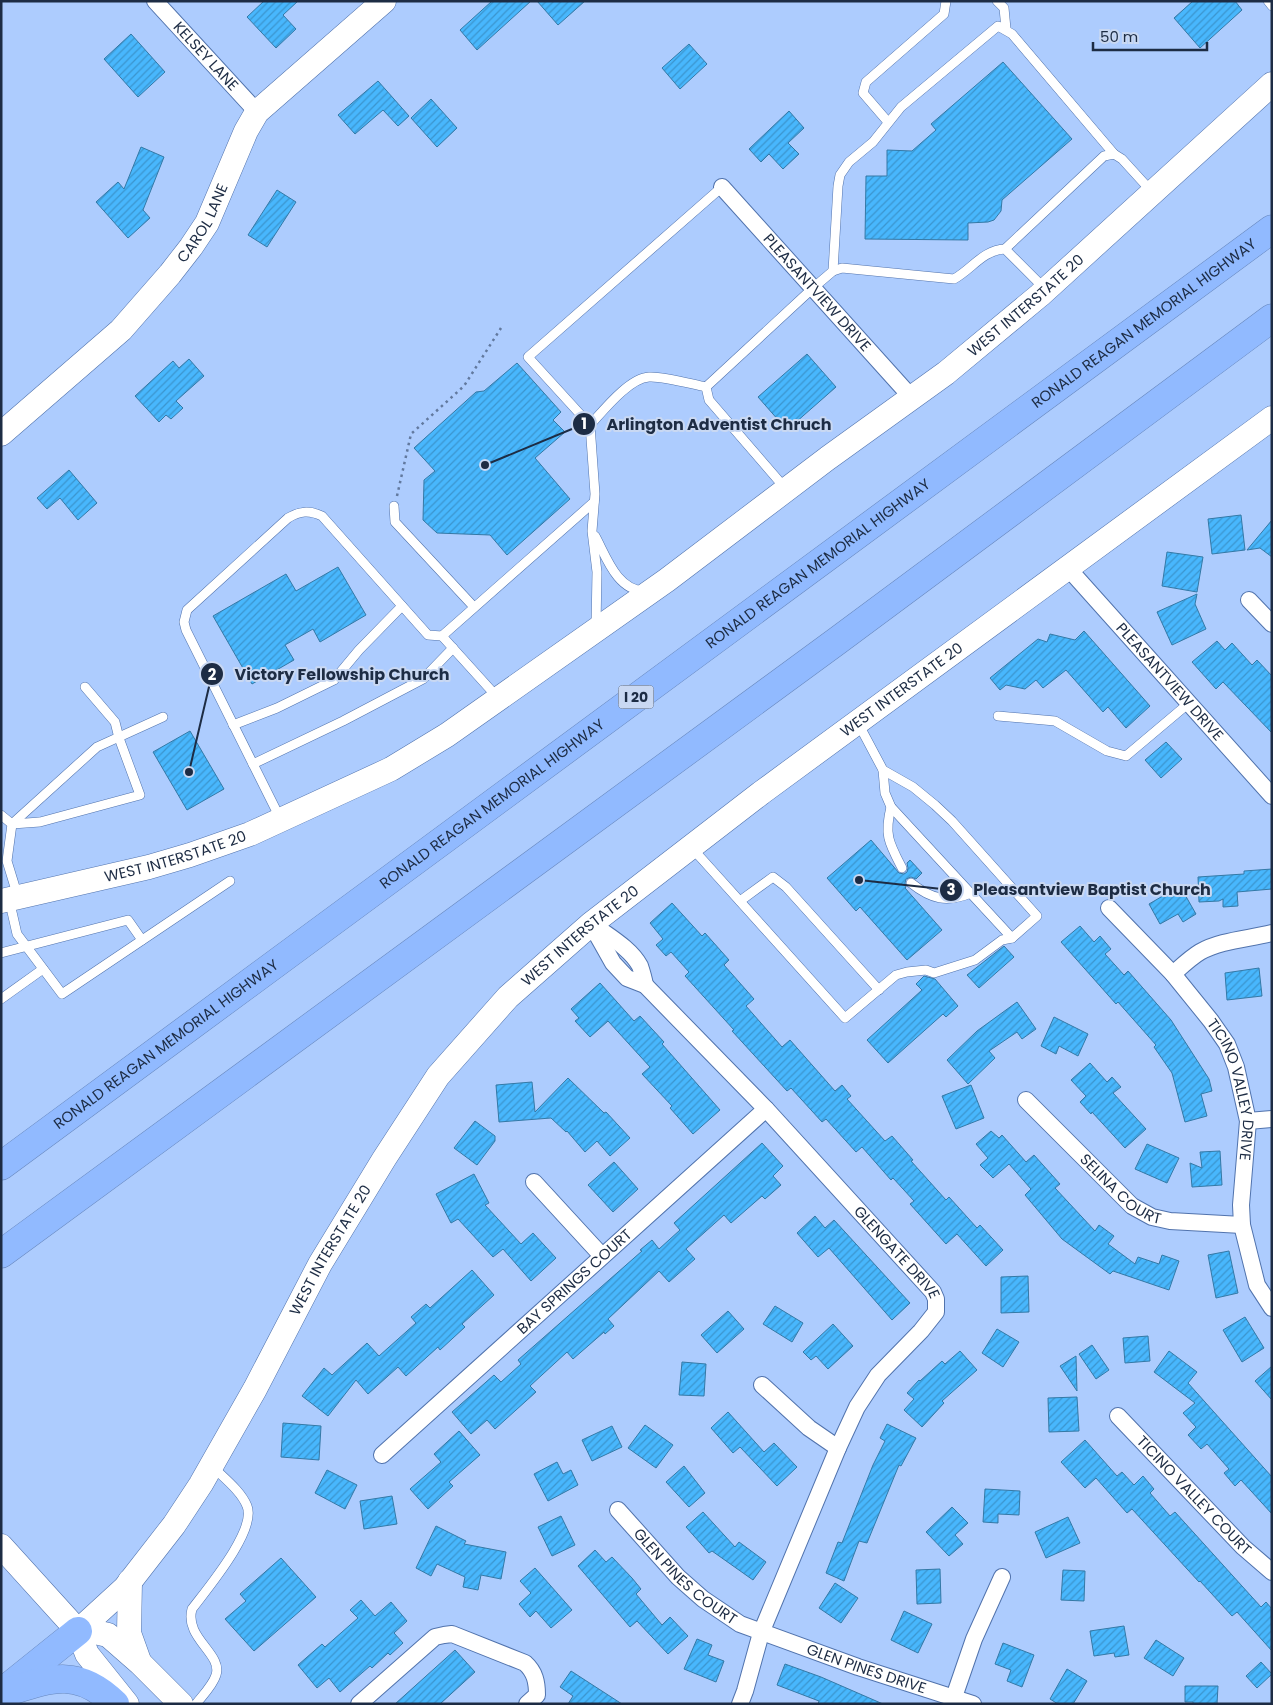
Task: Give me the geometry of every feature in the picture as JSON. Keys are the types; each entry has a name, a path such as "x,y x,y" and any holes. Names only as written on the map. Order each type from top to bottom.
{"highway":[{"name":"RONALD REAGAN MEMORIAL HIGHWAY","path":"1,1166 1272,229"},
{"path":"1,1254 1272,318"},
{"path":"1,1693 78,1631"},
{"path":"1,1693 49,1679 71,1679 94,1687 115,1704"}],"main road":[{"name":"CAROL LANE","path":"1,434 121,330 170,274 207,224 246,131 257,112 384,1"},
{"name":"WEST INTERSTATE 20","path":"9,899 148,867 190,855 250,834 392,769 447,736 656,588 912,398 1045,290 1272,84"},
{"name":"WEST INTERSTATE 20","path":"78,1631 130,1581 174,1525 212,1466 255,1389 320,1264 384,1159 438,1076 508,997 591,924 691,847 1067,567 1272,418"},
{"path":"1,1546 78,1631 87,1654 127,1704"},
{"path":"130,1581 129,1632 140,1663"},
{"path":"78,1631 108,1635 140,1663 181,1704"}],"street":[{"name":"KELSEY LANE","path":"155,1 257,112"},
{"name":"PLEASANTVIEW DRIVE","path":"722,187 912,398"},
{"name":"PLEASANTVIEW DRIVE","path":"1067,567 1271,794"},
{"path":"1249,600 1272,624"},
{"name":"TICINO VALLEY DRIVE","path":"1109,908 1174,974 1211,1021 1226,1044 1236,1067 1248,1121 1240,1204 1242,1225 1257,1285 1272,1308"},
{"name":"GLENGATE DRIVE","path":"591,924 618,942 640,966 646,986"},
{"name":"GLENGATE DRIVE","path":"591,924 613,963 626,978 646,986 766,1109 933,1292 936,1299 936,1312 921,1331 878,1376 857,1407 761,1633 740,1704"},
{"path":"1174,974 1188,960 1202,950 1226,942 1272,933"},
{"path":"613,963 626,951"},
{"name":"SELINA COURT","path":"1026,1100 1132,1206 1152,1217 1170,1222 1242,1225"},
{"name":"BAY SPRINGS COURT","path":"382,1455 766,1109"},
{"path":"1248,1121 1272,1119"},
{"path":"534,1182 602,1256"},
{"path":"762,1384 809,1428 838,1448"},
{"name":"TICINO VALLEY COURT","path":"1118,1416 1243,1546 1272,1572"},
{"name":"GLEN PINES COURT","path":"618,1510 678,1576 703,1599 740,1624 761,1633"},
{"path":"954,1697 974,1639 1002,1577"},
{"name":"GLEN PINES DRIVE","path":"761,1633 973,1704"},
{"path":"359,1704 435,1637 452,1634 525,1663 531,1668 537,1682 532,1700"}],"lane":[{"path":"888,122 863,93 866,82 944,14 946,1"},
{"path":"997,1 1004,8 1006,29"},
{"path":"1268,1 1272,6"},
{"path":"833,271 838,186 840,176 849,162 873,142 901,107 998,26 1012,34 1114,154 1122,159 1152,193"},
{"path":"706,387 833,271 842,268 954,279 963,274 981,258 995,250 1005,249 1104,156 1114,154"},
{"path":"596,631 597,572 592,531 594,502 590,425 528,357 722,187"},
{"path":"1005,249 1045,290"},
{"path":"590,425 620,394 631,385 648,377 706,387"},
{"path":"706,387 709,400 786,490"},
{"path":"442,636 594,502"},
{"path":"394,506 395,522 474,608"},
{"path":"281,820 186,630 184,622 187,610 288,518 305,512 313,512 322,516 428,634 442,636 499,699"},
{"path":"592,531 616,575 622,582 629,588 638,591 656,588"},
{"path":"233,725 277,708 334,680 359,650 402,606"},
{"path":"253,764 343,721 423,679 453,648"},
{"path":"1,815 12,824 40,822 140,795 115,722 85,688"},
{"path":"998,716 1056,720 1106,751 1126,756 1189,703"},
{"path":"163,717 97,747 12,824 7,861 9,899 17,934 62,994 230,881"},
{"path":"857,723 883,770 885,793 891,807 1012,938"},
{"path":"691,847 845,1018 896,975 926,970 934,972 975,960 989,952 1002,940 1012,938 1037,916 952,821 913,787 883,770"},
{"path":"891,807 886,825 889,844 902,868"},
{"path":"740,901 772,877 786,886 879,990"},
{"path":"911,883 922,892 950,900 971,893"},
{"path":"1,953 128,920 142,940"},
{"path":"1,999 43,968"},
{"path":"196,1704 217,1673 216,1663 192,1629 190,1618 192,1609 234,1551 242,1538 248,1521 248,1508 242,1497 212,1466"}],"path":[{"path":"394,506 411,434 464,386 501,328"}],"building":[{"path":"264,1 298,1 283,15 296,29 276,48 247,17"},
{"path":"492,1 531,1 477,50 460,30"},
{"path":"537,1 585,1 558,25"},
{"path":"1193,1 1235,1 1242,10 1200,48 1174,18"},
{"path":"131,34 165,72 138,97 104,59"},
{"path":"689,44 707,64 680,89 662,68"},
{"path":"1003,62 1072,139 1002,200 1001,211 994,220 968,223 968,240 865,239 866,176 887,176 887,150 912,151 936,130 931,124"},
{"path":"378,81 409,116 398,126 383,110 355,134 338,115"},
{"path":"431,99 457,128 437,147 411,118"},
{"path":"789,111 804,128 788,143 799,154 783,169 769,154 761,162 749,149"},
{"path":"141,147 164,157 143,210 150,218 128,238 96,202 118,182 124,189"},
{"path":"277,190 296,202 267,247 248,235"},
{"path":"807,354 836,387 787,430 758,397"},
{"path":"189,359 204,376 176,401 183,408 171,419 166,415 159,422 135,396 173,361 179,368"},
{"path":"517,363 561,412 553,420 565,432 535,458 570,499 507,555 490,535 437,533 423,520 424,480 435,471 414,448 476,392 484,391"},
{"path":"69,470 97,503 78,520 60,498 47,509 37,498"},
{"path":"1241,515 1245,550 1212,554 1208,519"},
{"path":"1272,520 1272,557 1260,548 1247,550"},
{"path":"1167,552 1203,557 1197,592 1162,586"},
{"path":"338,567 366,615 320,642 313,629 285,645 294,660 252,684 213,616 286,574 296,591"},
{"path":"1197,594 1195,604 1206,629 1172,645 1157,612"},
{"path":"1084,631 1150,706 1126,728 1108,707 1103,712 1066,670 1043,688 1036,680 1025,689 1006,685 1000,690 990,678 1038,639 1047,642 1050,634 1075,640"},
{"path":"1217,641 1225,650 1232,643 1252,665 1257,660 1272,676 1272,733 1223,682 1216,689 1192,662"},
{"path":"190,731 224,789 187,810 153,752"},
{"path":"1166,742 1182,759 1161,778 1145,760"},
{"path":"871,840 899,873 904,874 907,872 907,863 910,860 922,873 916,879 911,877 906,879 905,888 942,930 907,960 860,907 856,911 827,878"},
{"path":"1272,869 1272,889 1237,892 1238,906 1223,907 1223,899 1199,902 1198,877 1244,874 1244,871"},
{"path":"1180,886 1196,914 1183,922 1178,914 1160,924 1149,904"},
{"path":"672,903 702,936 705,933 729,960 724,965 754,999 746,1006 782,1047 790,1040 835,1091 842,1085 851,1096 847,1099 885,1141 892,1136 913,1160 911,1161 946,1200 949,1197 977,1228 980,1225 1003,1250 986,1266 957,1234 946,1244 910,1204 914,1201 893,1178 891,1180 862,1147 856,1152 826,1119 822,1122 791,1088 787,1091 685,976 689,972 671,952 666,956 656,945 663,939 650,923"},
{"path":"1080,926 1094,942 1100,936 1111,949 1105,954 1124,975 1128,971 1171,1020 1209,1079 1212,1091 1201,1094 1207,1116 1185,1122 1172,1073 1154,1047 1156,1045 1118,1002 1116,1004 1061,942"},
{"path":"1004,946 1014,957 979,988 967,975"},
{"path":"1259,968 1262,996 1227,1000 1225,973"},
{"path":"924,976 935,979 958,1006 946,1017 943,1014 888,1063 867,1040 922,990 916,984"},
{"path":"600,983 634,1021 640,1016 720,1110 693,1134 670,1108 672,1106 642,1074 650,1067 608,1021 590,1037 575,1021 579,1018 571,1009"},
{"path":"1017,1002 1036,1029 1022,1039 1017,1032 989,1051 995,1058 968,1084 947,1060 977,1031"},
{"path":"1054,1017 1088,1034 1078,1056 1059,1046 1056,1054 1041,1046"},
{"path":"1090,1063 1107,1082 1112,1077 1121,1087 1113,1093 1146,1129 1125,1148 1092,1112 1091,1114 1080,1102 1086,1096 1071,1080"},
{"path":"568,1078 604,1113 606,1112 630,1138 610,1156 597,1141 585,1152 567,1131 551,1118 499,1122 496,1085 532,1082 535,1112"},
{"path":"971,1085 984,1118 956,1129 942,1096"},
{"path":"475,1121 495,1136 495,1141 477,1165 454,1148"},
{"path":"991,1131 999,1138 1002,1135 1026,1162 1034,1155 1060,1184 1055,1188 1095,1231 1099,1225 1114,1236 1108,1244 1135,1264 1138,1257 1159,1264 1162,1255 1179,1261 1169,1290 1113,1271 1110,1274 1062,1239 1025,1195 1031,1189 1009,1164 993,1178 980,1165 988,1158 976,1144"},
{"path":"762,1143 783,1166 773,1176 781,1185 765,1199 762,1196 731,1223 724,1215 686,1249 695,1259 669,1282 659,1271 608,1319 614,1326 605,1334 604,1332 573,1359 567,1352 530,1386 536,1392 495,1429 487,1420 471,1434 452,1412 494,1375 501,1382 521,1364 518,1360 642,1251 640,1250 652,1240 659,1249 680,1230 674,1223"},
{"path":"1147,1144 1179,1158 1167,1183 1135,1169"},
{"path":"1220,1151 1222,1185 1192,1187 1190,1163 1202,1168 1200,1152"},
{"path":"614,1162 638,1189 613,1212 588,1185"},
{"path":"474,1174 489,1203 485,1205 521,1244 533,1233 556,1258 531,1281 503,1249 493,1257 458,1219 451,1223 436,1194"},
{"path":"815,1216 825,1228 834,1220 910,1303 892,1320 829,1248 818,1257 797,1233"},
{"path":"1229,1251 1238,1293 1216,1298 1208,1255"},
{"path":"472,1270 494,1295 462,1324 465,1327 440,1350 438,1347 406,1376 398,1367 368,1394 356,1380 328,1416 302,1396 324,1368 332,1375 367,1343 379,1356 416,1323 411,1317 426,1304 430,1308"},
{"path":"1028,1276 1029,1312 1001,1313 1001,1277"},
{"path":"775,1306 803,1323 792,1342 763,1324"},
{"path":"728,1311 744,1329 717,1353 701,1335"},
{"path":"1245,1317 1264,1348 1242,1362 1223,1330"},
{"path":"833,1324 853,1346 828,1369 816,1356 811,1360 803,1352"},
{"path":"997,1329 1019,1342 1003,1367 982,1353"},
{"path":"1148,1336 1150,1361 1125,1363 1123,1338"},
{"path":"1092,1345 1109,1370 1096,1379 1079,1354"},
{"path":"960,1351 977,1370 942,1401 944,1403 922,1427 904,1410 914,1399 907,1393 942,1361 945,1364"},
{"path":"1169,1351 1197,1372 1188,1383 1272,1477 1272,1514 1241,1480 1235,1486 1224,1473 1229,1469 1207,1444 1201,1449 1188,1435 1196,1427 1183,1413 1195,1403 1154,1372"},
{"path":"1076,1356 1077,1391 1060,1366"},
{"path":"682,1362 706,1364 704,1396 679,1395"},
{"path":"1272,1366 1272,1400 1255,1381"},
{"path":"1077,1397 1079,1431 1049,1432 1048,1398"},
{"path":"728,1412 764,1452 774,1443 797,1467 777,1486 740,1447 733,1453 711,1428"},
{"path":"283,1423 321,1426 319,1460 281,1457"},
{"path":"887,1424 916,1438 901,1466 899,1465 867,1543 859,1541 844,1581 826,1573 838,1542 842,1543 873,1465 885,1441 880,1438"},
{"path":"645,1425 673,1445 656,1468 628,1448"},
{"path":"612,1426 622,1447 592,1461 582,1440"},
{"path":"459,1431 480,1455 449,1482 453,1486 428,1509 410,1489 441,1462 434,1454"},
{"path":"1085,1440 1117,1476 1122,1472 1134,1485 1143,1476 1154,1489 1150,1493 1170,1516 1175,1512 1261,1607 1266,1602 1272,1609 1272,1651 1237,1612 1232,1616 1132,1509 1127,1513 1096,1478 1085,1488 1061,1462"},
{"path":"557,1462 563,1474 571,1470 578,1485 548,1501 534,1474"},
{"path":"684,1466 705,1493 689,1507 666,1482"},
{"path":"327,1470 357,1485 345,1509 315,1493"},
{"path":"985,1489 1020,1491 1019,1515 998,1514 998,1523 983,1522"},
{"path":"392,1496 397,1524 364,1529 360,1501"},
{"path":"952,1507 968,1523 955,1535 963,1544 949,1556 926,1532"},
{"path":"703,1512 735,1547 739,1542 766,1562 753,1580 712,1551 709,1553 686,1527"},
{"path":"561,1516 575,1545 552,1556 538,1527"},
{"path":"1068,1517 1080,1543 1046,1558 1035,1532"},
{"path":"436,1526 466,1541 464,1544 506,1552 501,1579 481,1575 478,1590 463,1587 465,1577 437,1564 431,1576 416,1568"},
{"path":"595,1550 606,1562 612,1557 632,1578 641,1589 636,1594 662,1625 670,1617 688,1636 668,1654 637,1621 630,1627 578,1566"},
{"path":"281,1558 316,1597 254,1651 225,1619 246,1601 240,1594"},
{"path":"535,1568 572,1610 551,1628 536,1611 530,1617 519,1604 531,1593 520,1581"},
{"path":"940,1569 941,1603 917,1604 916,1570"},
{"path":"1063,1570 1085,1571 1084,1601 1061,1600"},
{"path":"835,1583 858,1598 841,1623 819,1608"},
{"path":"361,1600 375,1616 391,1602 407,1621 394,1633 403,1643 390,1655 388,1653 372,1668 370,1666 340,1692 329,1678 317,1688 298,1665 322,1644 325,1647 358,1618 350,1610"},
{"path":"904,1611 932,1624 918,1653 891,1640"},
{"path":"1124,1626 1129,1655 1115,1657 1114,1653 1094,1656 1090,1631"},
{"path":"697,1639 712,1645 708,1655 724,1661 716,1682 684,1669"},
{"path":"1156,1640 1184,1658 1173,1676 1144,1658"},
{"path":"1003,1643 1034,1655 1022,1687 1007,1681 1011,1670 995,1664"},
{"path":"455,1650 475,1672 440,1704 395,1704"},
{"path":"1261,1662 1272,1674 1257,1688 1246,1676"},
{"path":"785,1664 821,1677 883,1704 818,1704 819,1701 777,1685"},
{"path":"1067,1669 1087,1681 1073,1704 1058,1704 1050,1699"},
{"path":"571,1671 622,1704 568,1704 573,1696 560,1687"},
{"path":"1185,1686 1218,1686 1217,1704 1185,1702"}],"place":[{"name":"Arlington Adventist Chruch","path":"485,465"},
{"name":"Victory Fellowship Church","path":"189,772"},
{"name":"Pleasantview Baptist Church","path":"859,880"}]}
